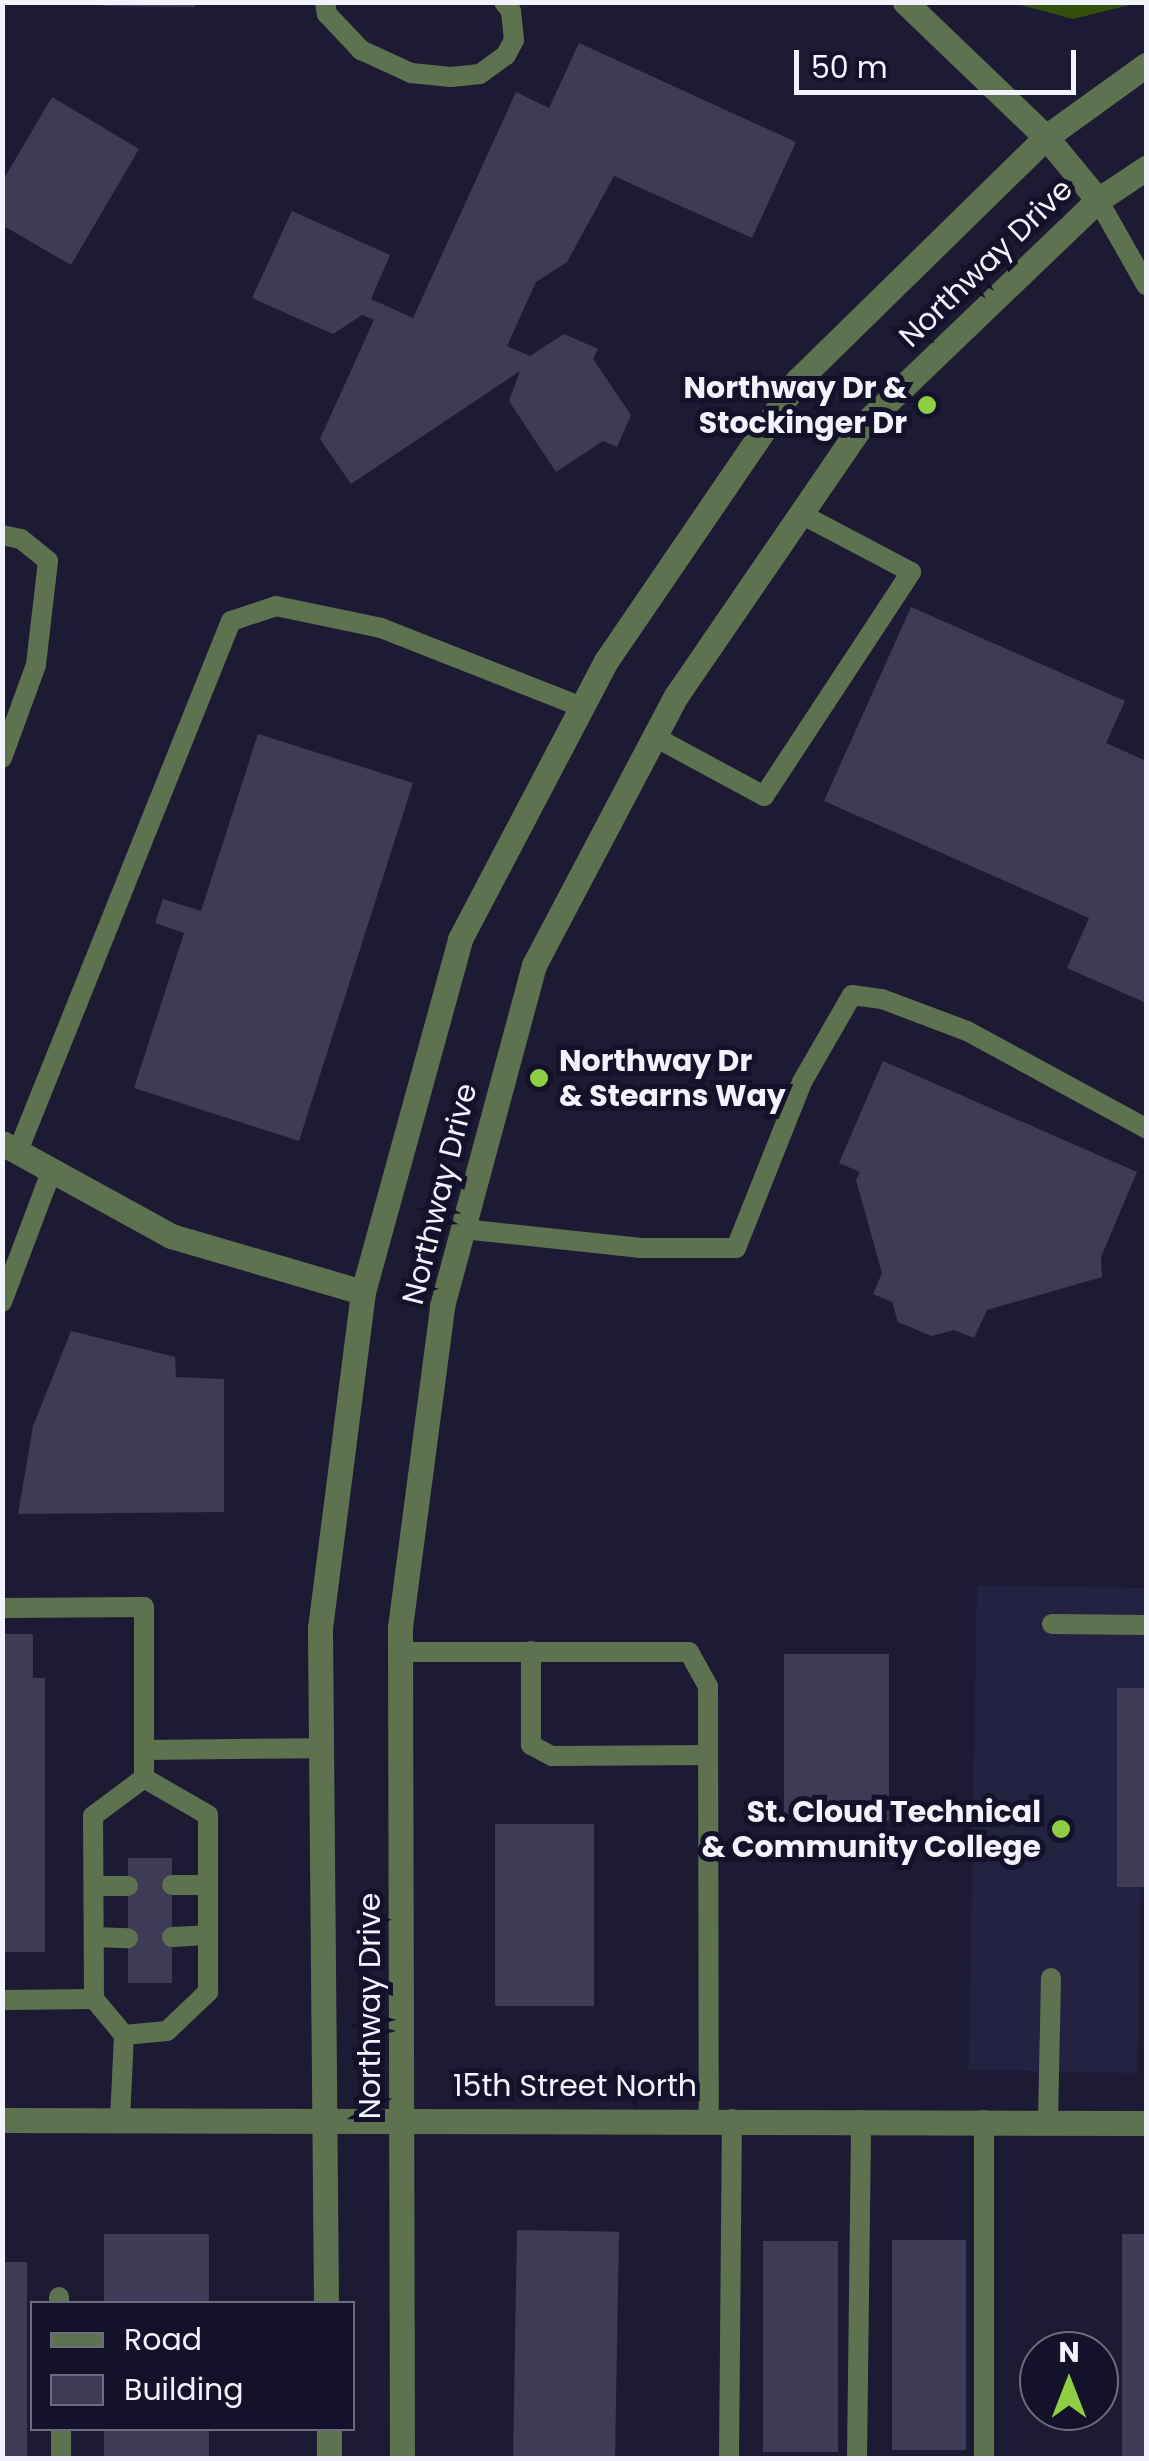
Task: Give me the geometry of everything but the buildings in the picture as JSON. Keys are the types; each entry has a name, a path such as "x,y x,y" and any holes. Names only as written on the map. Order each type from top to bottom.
{"street":[{"path":"905,2 1046,137 1098,200"},
{"name":"Northway Drive","path":"326,2301 320,1628 363,1292 460,939 582,707 798,380 1046,137 1146,65"},
{"name":"Northway Drive","path":"402,2458 400,1652 442,1306 534,965 655,736 858,430 1098,200 1146,168"},
{"path":"10,1147 171,1236 363,1292"},
{"name":"15th Street North","path":"2,2120 403,2118 1146,2123"},
{"path":"328,2431 329,2458"}],"lane":[{"path":"325,2 326,14 362,50 411,73 451,77 480,74 506,55 514,40 511,10 504,2"},
{"path":"1098,200 1146,285"},
{"path":"655,736 764,796 912,572 801,514"},
{"path":"2,535 20,540 48,562 36,665 2,758"},
{"path":"10,1147 230,621 276,606 382,628 582,707"},
{"path":"463,1229 641,1248 736,1248 802,1082 852,995 882,999 967,1030 1146,1128"},
{"path":"2,1302 52,1170"},
{"path":"2,1608 144,1607 144,1778"},
{"path":"1052,1624 1146,1625"},
{"path":"531,1651 531,1745 552,1756 708,1755"},
{"path":"400,1652 689,1652 708,1686 730,2458"},
{"path":"144,1750 321,1748"},
{"path":"124,2035 167,2031 208,1992 208,1815 144,1778"},
{"path":"120,2120 124,2035 94,2000 93,1816 144,1778"},
{"path":"172,1885 208,1885"},
{"path":"94,1886 128,1886"},
{"path":"172,1936 208,1935"},
{"path":"94,1936 128,1938"},
{"path":"1048,2121 1051,1978"},
{"path":"2,2000 94,2000"},
{"path":"857,2458 861,2120"},
{"path":"984,2120 984,2458"},
{"path":"60,2431 61,2458"}],"shaded area":[{"name":"St. Cloud Technical & Community College","path":"977,1585 1146,1588 1138,2073 969,2070"}],"green space":[{"path":"1013,3 1138,3 1073,19"}],"place":[{"name":"Northway Dr & Stockinger Dr","path":"927,405"},
{"name":"Northway Dr & Stearns Way","path":"539,1078"},
{"name":"St. Cloud Technical & Community College","path":"1061,1829"}]}
